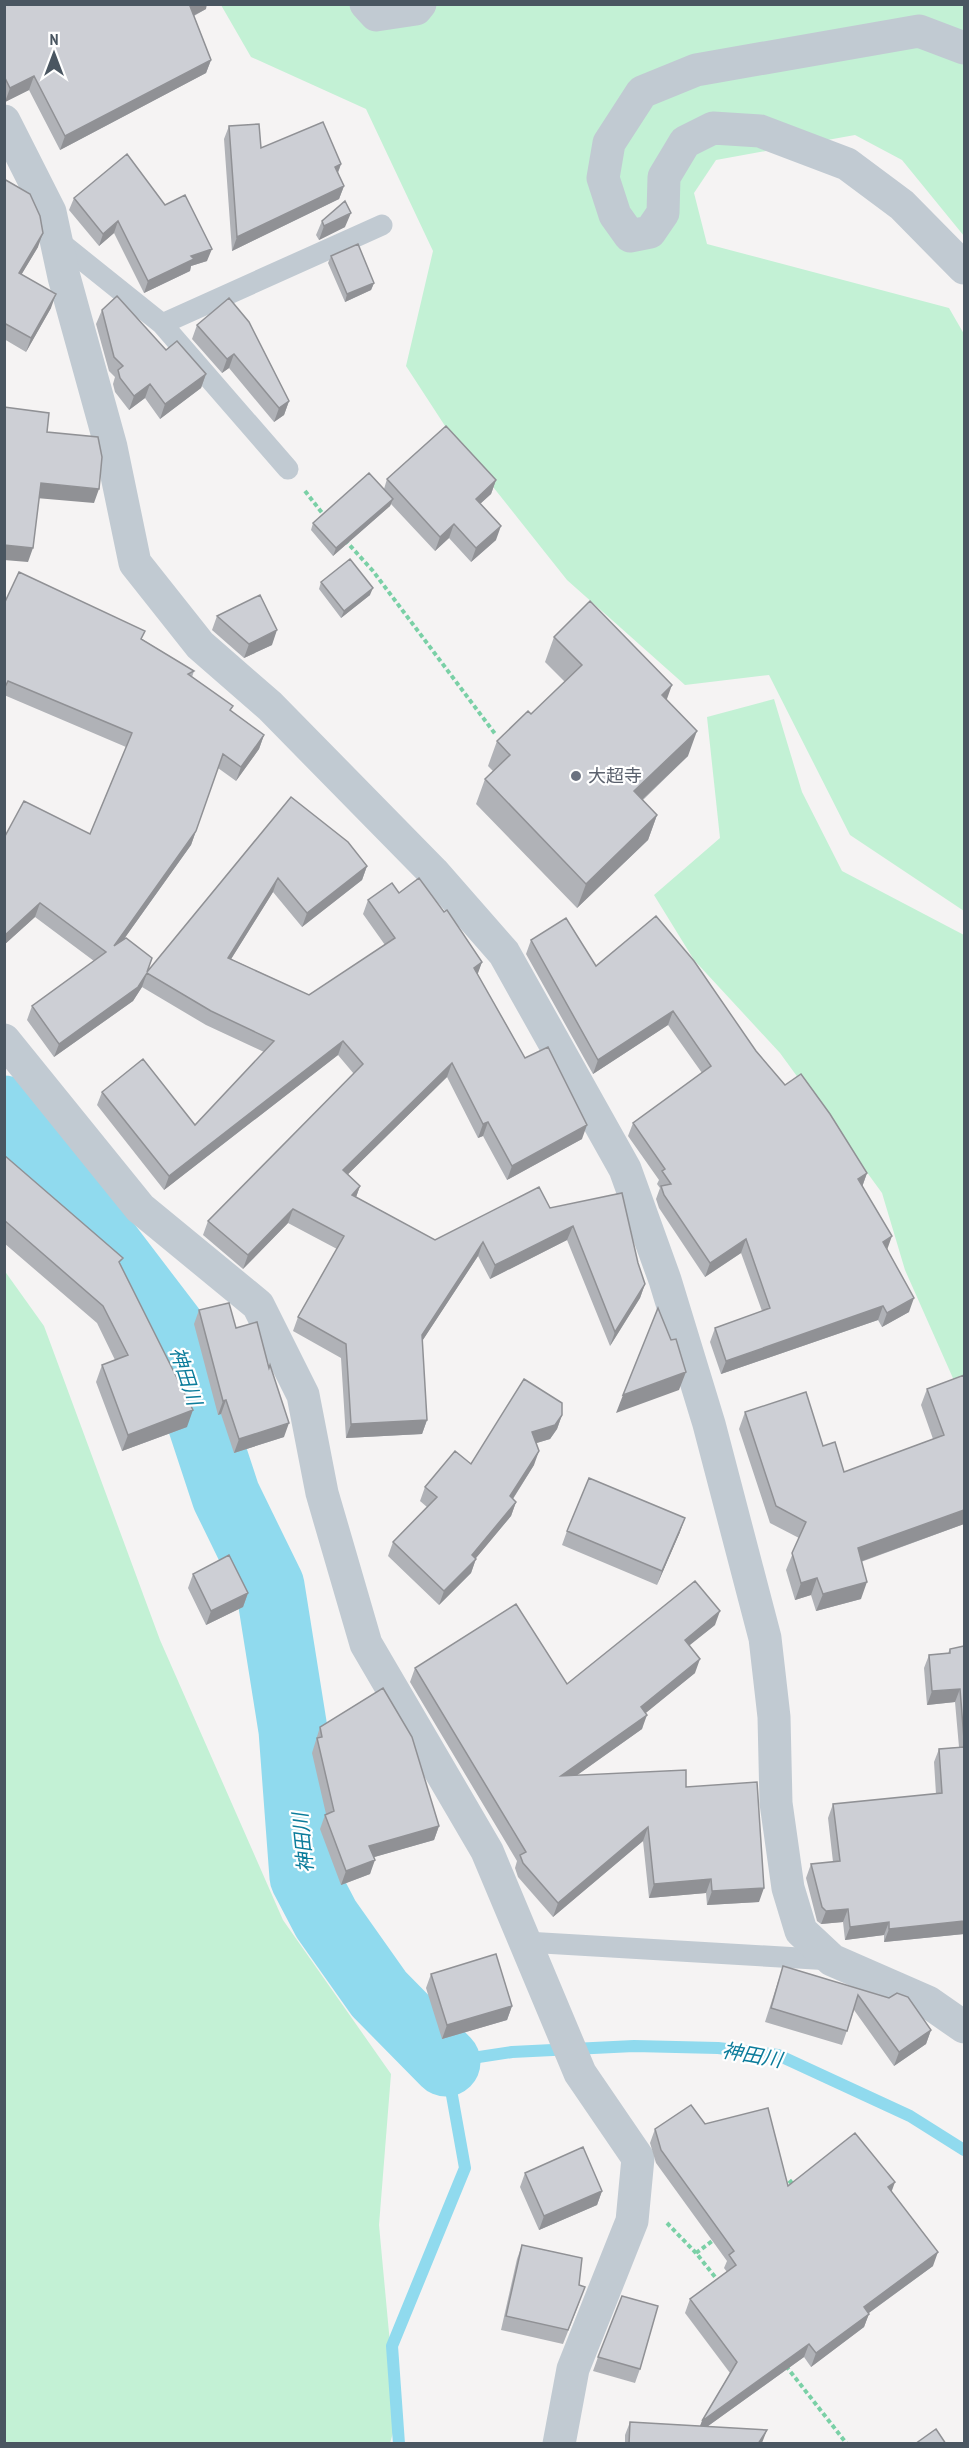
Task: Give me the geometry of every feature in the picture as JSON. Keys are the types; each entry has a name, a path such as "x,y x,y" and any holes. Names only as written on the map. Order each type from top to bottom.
{"street":[{"path":"366,4 376,15 416,9 420,4"},
{"path":"964,48 919,31 696,70 642,92 609,143 603,178 615,215 630,236 650,232 663,213 664,177 685,142 713,128 760,131 847,164 902,205 964,268"},
{"path":"4,121 50,212 111,447 135,563 200,645 270,706 433,872 504,953 625,1169 665,1280 709,1424 765,1638 774,1717 776,1803 788,1888 801,1931 832,1960 928,2002 964,2027"},
{"path":"4,1040 140,1208 258,1305 303,1395 322,1493 366,1644 487,1851 580,2073 638,2158 632,2221 573,2369 559,2444"}],"lane":[{"path":"162,324 382,225"},
{"path":"56,239 162,324 288,469"},
{"path":"526,1942 832,1960"}],"path":[{"path":"288,469 330,523"},
{"path":"344,539 373,571 496,735"},
{"path":"776,2193 794,2179"},
{"path":"635,2191 696,2253 726,2290"},
{"path":"696,2253 723,2233"},
{"path":"783,2363 847,2444"}],"green space":[{"path":"221,5 964,5 964,236 902,160 855,135 716,160 694,193 707,244 949,308 964,334 964,911 850,835 769,675 685,685 567,580 447,429 406,366 433,251 366,109 251,57"},
{"path":"774,699 802,792 842,871 964,935 964,1403 905,1270 882,1193 780,1053 694,960 654,895 720,838 707,717"},
{"path":"4,1270 44,1326 160,1640 283,1920 391,2074 379,2225 397,2419 390,2443 5,2443"}],"building":[{"path":"4,4 193,4 190,6 211,60 65,136 34,76 10,88 4,76"},
{"path":"323,122 341,164 335,167 344,186 237,237 229,126 259,124 261,148"},
{"path":"127,154 165,205 185,195 212,249 191,256 194,259 148,281 118,221 103,234 74,198"},
{"path":"4,179 30,194 40,216 43,233 19,273 56,294 31,338 4,323"},
{"path":"345,201 351,213 324,226 322,221"},
{"path":"358,244 374,283 347,294 331,256"},
{"path":"117,296 166,350 177,341 206,374 165,404 150,384 134,396 120,378 118,370 123,366 114,357 102,310"},
{"path":"229,298 249,322 289,401 279,408 234,354 227,359 197,325"},
{"path":"4,407 49,413 47,432 98,437 102,457 99,489 41,483 33,548 4,545"},
{"path":"446,426 496,480 476,499 501,526 476,548 454,524 440,537 387,479"},
{"path":"369,473 393,499 336,548 313,523"},
{"path":"350,559 373,588 344,611 321,582"},
{"path":"19,572 145,631 141,639 194,671 188,674 233,706 230,710 264,735 241,767 223,754 196,831 114,946 126,938 152,958 147,972 291,797 348,842 367,866 307,913 278,878 228,958 309,995 395,938 368,900 392,883 399,893 419,878 444,912 447,910 482,962 474,968 525,1058 548,1047 587,1125 512,1166 488,1122 483,1124 452,1063 343,1170 360,1186 352,1195 435,1240 539,1187 550,1208 622,1193 645,1284 615,1332 573,1226 495,1265 483,1242 422,1335 427,1420 351,1424 346,1344 298,1317 344,1236 293,1209 248,1255 208,1221 363,1064 343,1041 169,1176 102,1092 143,1059 195,1125 274,1041 211,1011 147,973 138,987 59,1044 32,1006 106,952 40,903 4,936 4,838 24,801 90,834 132,733 8,681 4,689 4,604"},
{"path":"260,595 277,630 249,644 217,616"},
{"path":"590,601 672,685 662,695 697,731 634,791 657,815 586,884 485,779 510,755 497,741 528,711 531,714 582,665 554,637"},
{"path":"656,916 694,961 756,1051 785,1085 801,1074 830,1114 867,1173 858,1179 892,1236 883,1242 914,1298 887,1313 883,1306 726,1361 715,1328 770,1308 746,1239 710,1263 664,1195 661,1186 671,1184 662,1171 665,1169 633,1123 711,1066 673,1011 598,1060 531,940 566,918 596,966"},
{"path":"4,1155 123,1258 119,1262 193,1410 128,1435 102,1365 128,1355 103,1306 4,1220"},
{"path":"229,1303 236,1328 257,1322 269,1368 270,1365 289,1423 239,1439 226,1400 223,1401 199,1310"},
{"path":"658,1308 671,1340 676,1339 686,1372 623,1395"},
{"path":"964,1375 964,1510 858,1548 867,1582 823,1594 817,1578 801,1583 792,1553 806,1522 776,1506 745,1412 806,1392 823,1446 835,1442 844,1472 944,1435 927,1389"},
{"path":"524,1379 562,1403 562,1415 555,1425 532,1432 539,1451 510,1496 516,1502 472,1555 476,1559 444,1591 393,1542 437,1497 425,1487 455,1451 471,1464"},
{"path":"589,1478 685,1518 662,1571 567,1531"},
{"path":"229,1555 248,1593 211,1611 193,1574"},
{"path":"695,1581 720,1611 685,1640 700,1659 641,1707 647,1715 561,1776 686,1770 686,1787 757,1782 764,1888 712,1891 711,1879 654,1884 648,1827 558,1903 523,1863 520,1855 526,1852 415,1668 516,1604 567,1684"},
{"path":"964,1646 964,1739 960,1689 932,1691 929,1655 950,1653 950,1649"},
{"path":"383,1688 412,1737 439,1826 369,1846 375,1860 346,1871 325,1815 334,1811 317,1738 322,1737 320,1727"},
{"path":"964,1747 964,1921 889,1929 889,1922 850,1927 848,1909 826,1911 822,1907 811,1864 840,1861 833,1804 942,1793 939,1749"},
{"path":"496,1954 512,2006 447,2025 431,1974"},
{"path":"783,1966 889,1998 897,1993 908,1997 931,2030 899,2052 858,1995 847,2031 771,2008"},
{"path":"691,2105 705,2124 768,2108 788,2186 855,2133 895,2182 888,2187 938,2252 864,2307 869,2314 816,2353 809,2344 702,2421 737,2362 690,2299 736,2265 729,2255 734,2251 661,2150 655,2129"},
{"path":"583,2147 602,2191 544,2216 525,2173"},
{"path":"522,2245 582,2258 579,2285 585,2287 568,2330 506,2316"},
{"path":"622,2296 658,2306 640,2369 598,2357"},
{"path":"630,2422 767,2430 758,2444 629,2444"},
{"path":"936,2429 946,2444 915,2444"}],"waterway":[{"name":"神田川","path":"4,1110 171,1329 226,1496 270,1586 293,1730 304,1877 326,1919 379,1994 446,2062"},
{"name":"神田川","path":"399,2444 392,2346 465,2168 446,2062 512,2052 634,2046 718,2048 778,2055 910,2116 964,2150"}],"place":[{"name":"大超寺","path":"576,776"}]}
